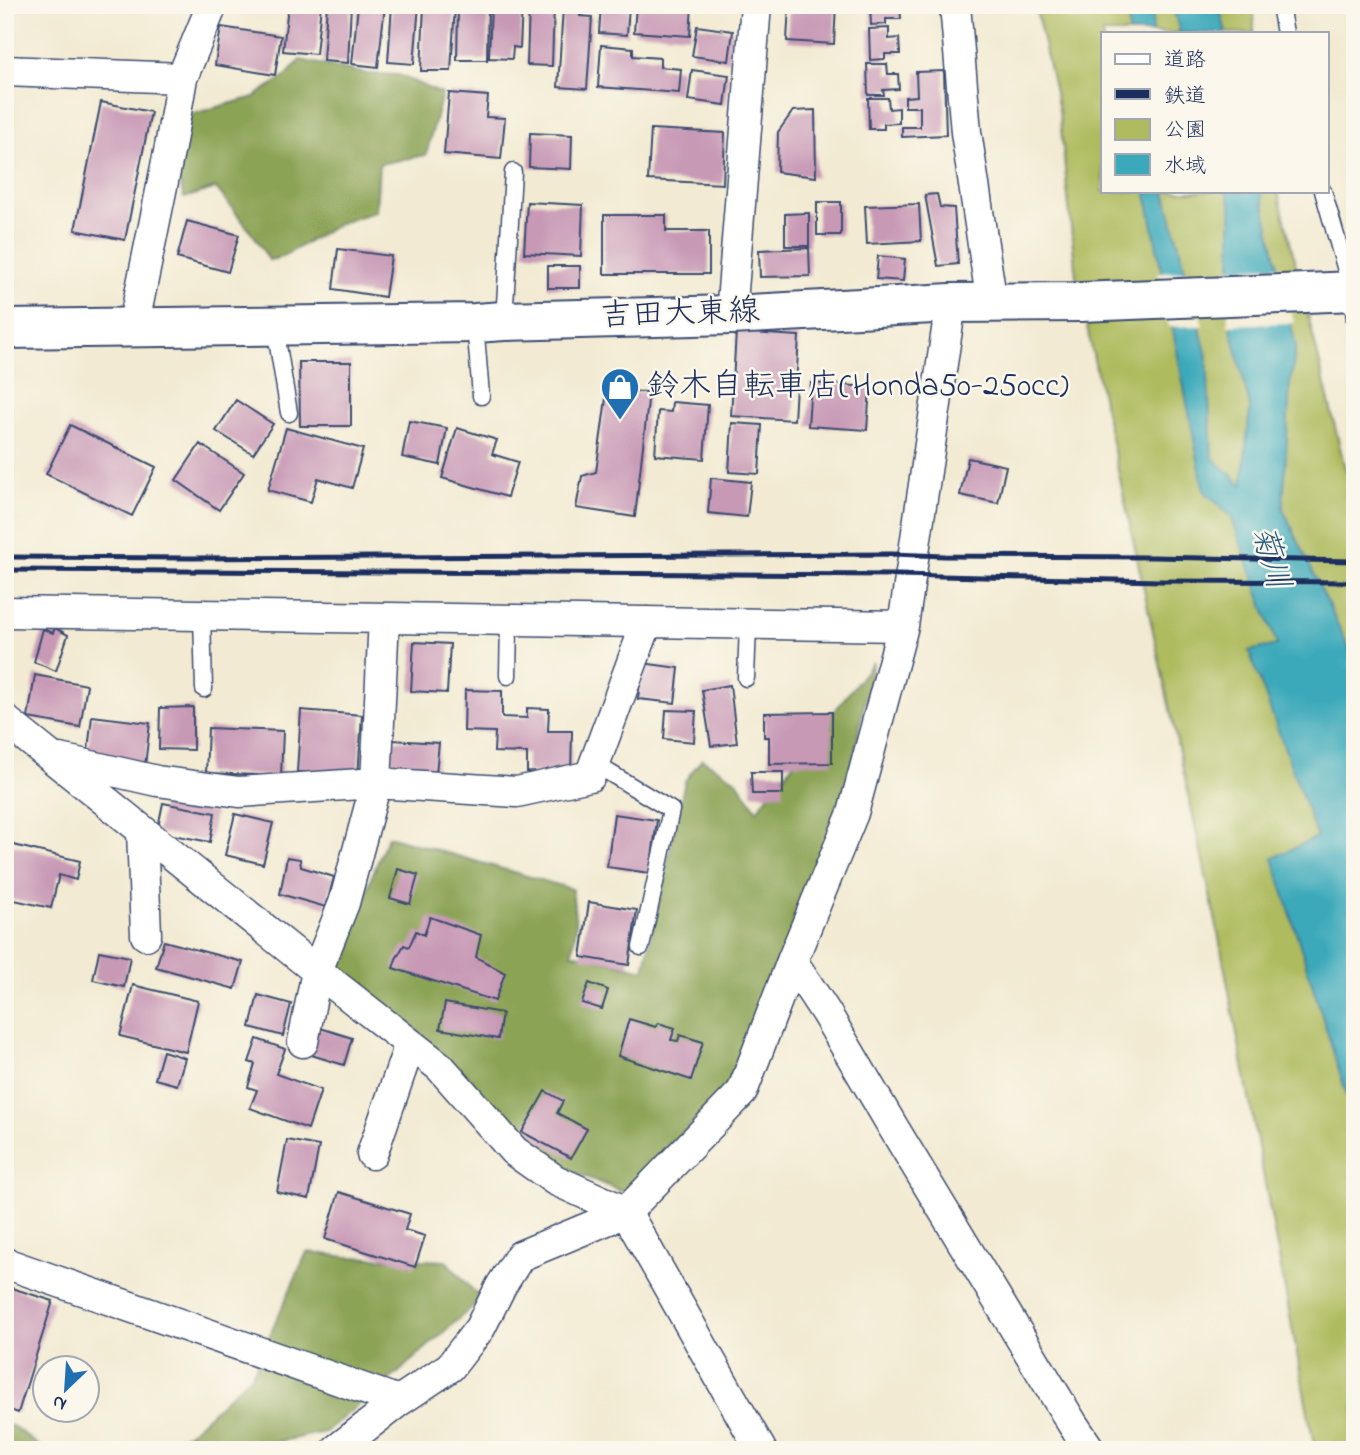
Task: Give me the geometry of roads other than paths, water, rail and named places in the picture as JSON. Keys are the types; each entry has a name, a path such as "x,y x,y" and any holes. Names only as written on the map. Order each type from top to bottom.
{"main road":[{"name":"吉田大東線","path":"5,330 489,322 951,303 1350,299"}],"street":[{"path":"133,328 182,78 212,5"},
{"path":"731,314 756,5"},
{"path":"955,5 966,132 992,304"},
{"path":"5,71 182,78"},
{"path":"336,1450 399,1401 450,1367 480,1328 520,1256 626,1212 742,1092 853,813 903,626 951,303"},
{"path":"5,612 903,626"},
{"path":"303,1042 317,971 344,903 376,783 384,618"},
{"path":"52,757 157,781 239,792 376,783 517,792 590,776 647,622"},
{"path":"5,720 440,1067 514,1151 555,1180 626,1212 761,1450"},
{"path":"142,830 146,935"},
{"path":"792,961 1090,1450"},
{"path":"372,1153 410,1044"},
{"path":"5,1263 399,1401"}],"lane":[{"path":"1280,5 1284,32"},
{"path":"481,396 489,322 513,172"},
{"path":"1323,192 1350,299"},
{"path":"275,327 289,413"},
{"path":"202,615 204,689"},
{"path":"508,676 509,620"},
{"path":"746,678 748,624"},
{"path":"595,764 671,810 641,947"}],"water":[{"path":"1128,5 1153,5 1152,32 1129,32"},
{"path":"1172,5 1219,5 1226,32 1180,32"},
{"name":"菊川","path":"1146,192 1165,192 1207,356 1212,457 1242,485 1250,407 1231,328 1231,206 1226,192 1261,192 1296,346 1290,385 1283,509 1349,648 1355,673 1355,1122 1273,858 1317,837 1249,651 1277,645 1231,516 1204,491"}],"railway":[{"path":"5,557 892,554 1355,561"},
{"path":"5,570 898,575 1355,582"}],"place":[{"name":"鈴木自転車店(Honda50-250cc)","path":"620,421"}]}
